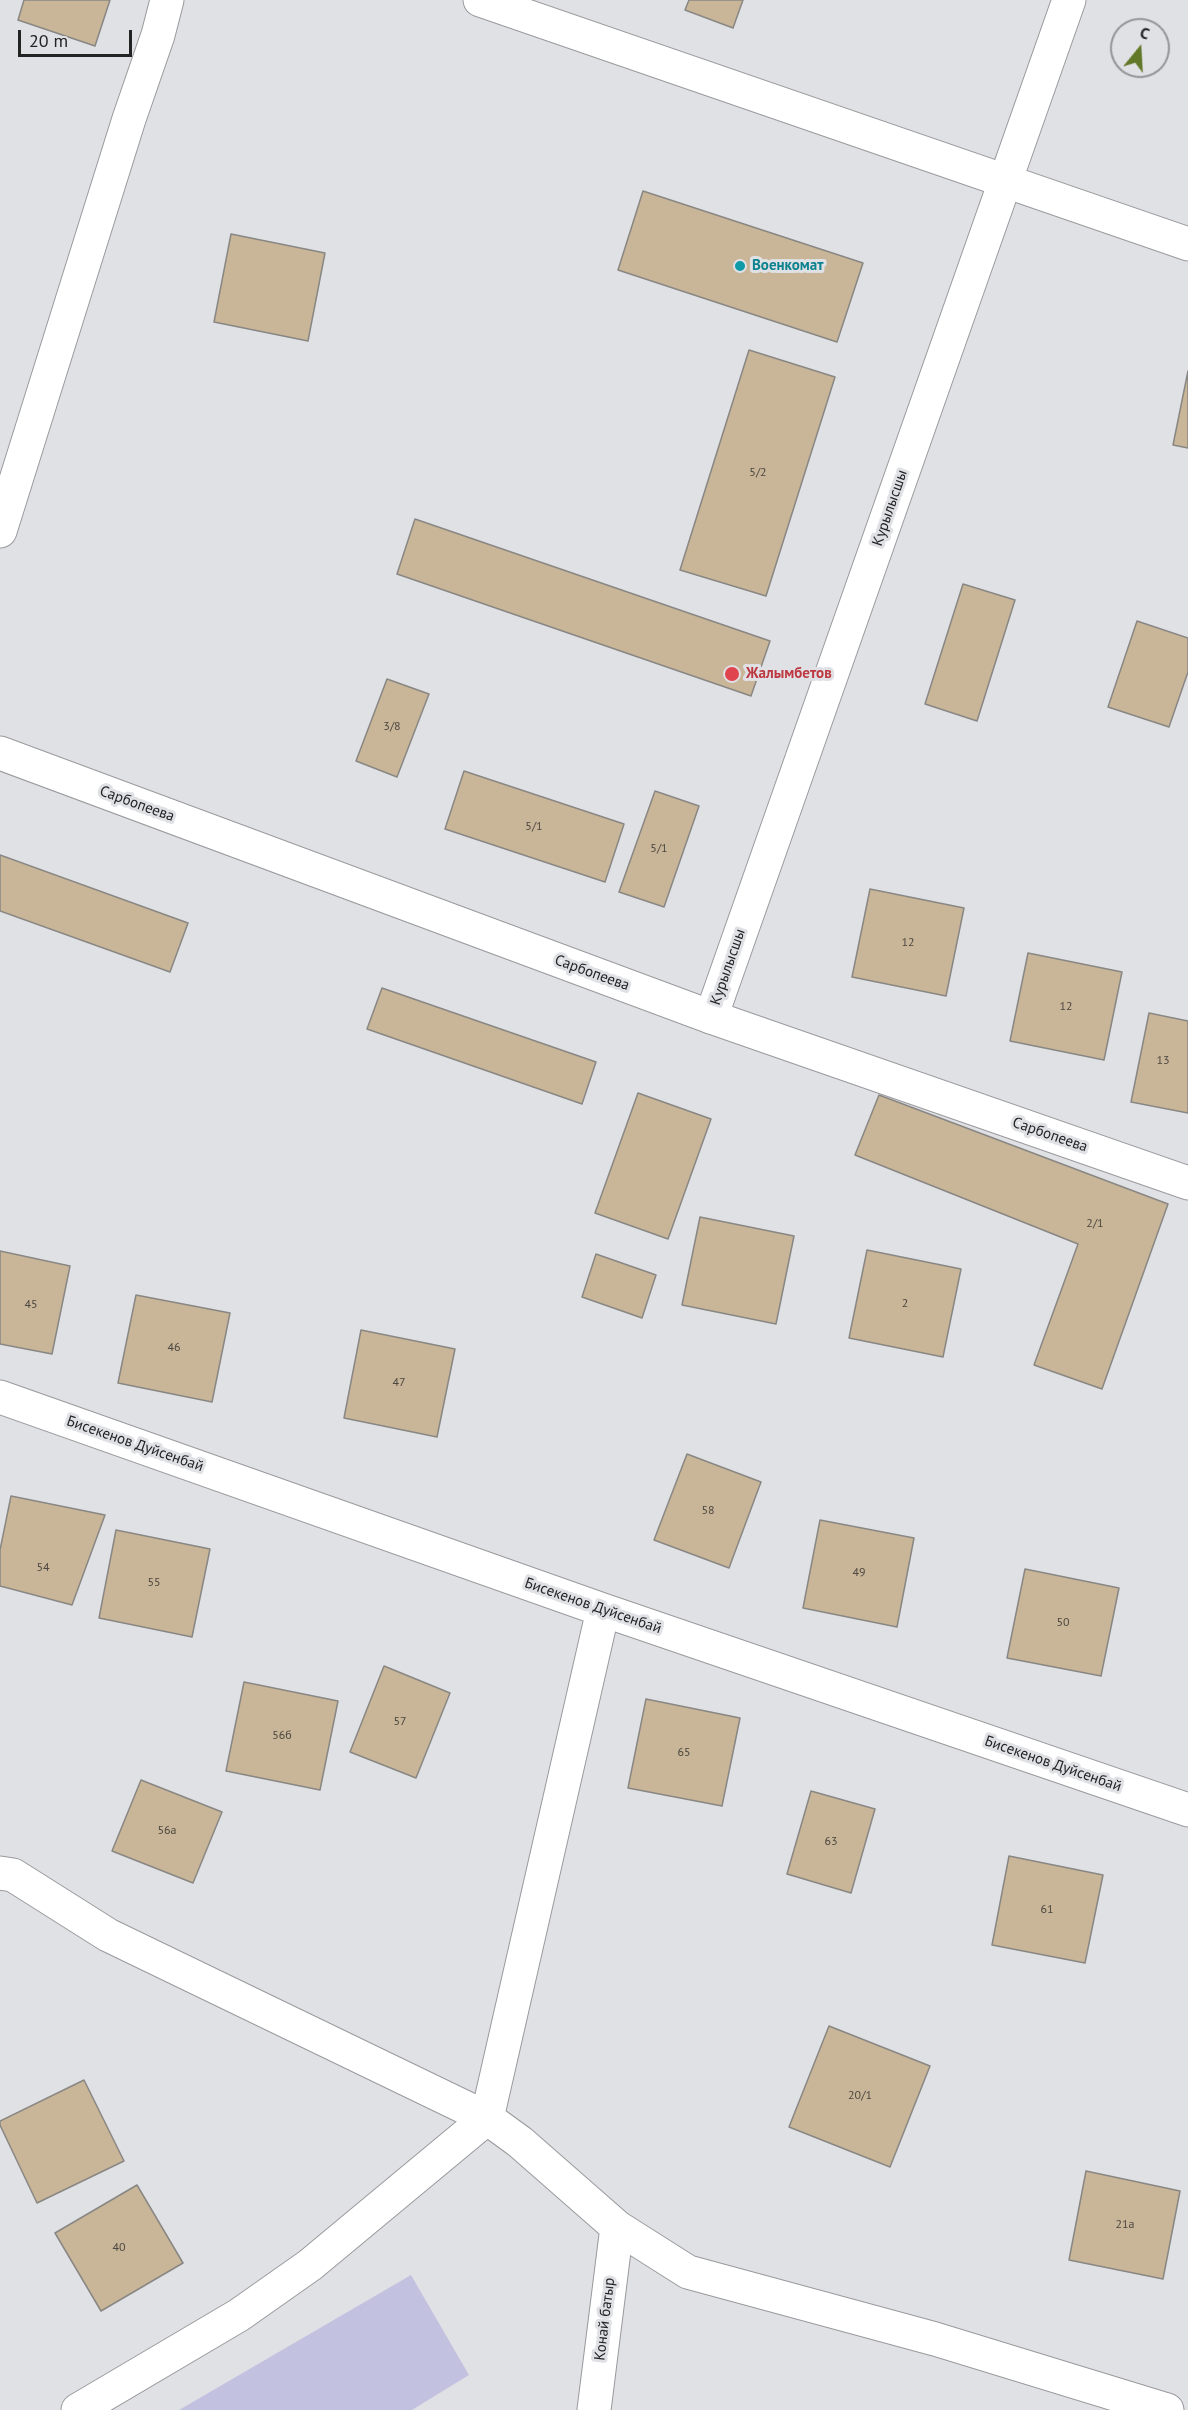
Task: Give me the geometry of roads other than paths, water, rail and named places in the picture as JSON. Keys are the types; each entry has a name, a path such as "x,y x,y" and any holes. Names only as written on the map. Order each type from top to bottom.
{"street":[{"path":"0,531 129,119 158,35 166,0"},
{"path":"480,0 1188,244"},
{"name":"Курылысшы","path":"711,1017 1069,0"},
{"name":"Сарбопеева","path":"0,753 711,1017 1188,1183"},
{"name":"Бисекенов Дуйсенбай","path":"0,1397 603,1610 1188,1810"},
{"path":"78,2410 239,2315 310,2265 487,2118 603,1610"},
{"path":"0,1872 13,1875 108,1935 487,2118 520,2142 617,2227 688,2272 935,2339 1071,2395 1167,2410"},
{"name":"Конай батыр","path":"594,2410 617,2227"}],"place":[{"name":"Военкомат","path":"740,266"},
{"name":"Жалымбетов","path":"732,674"}]}
